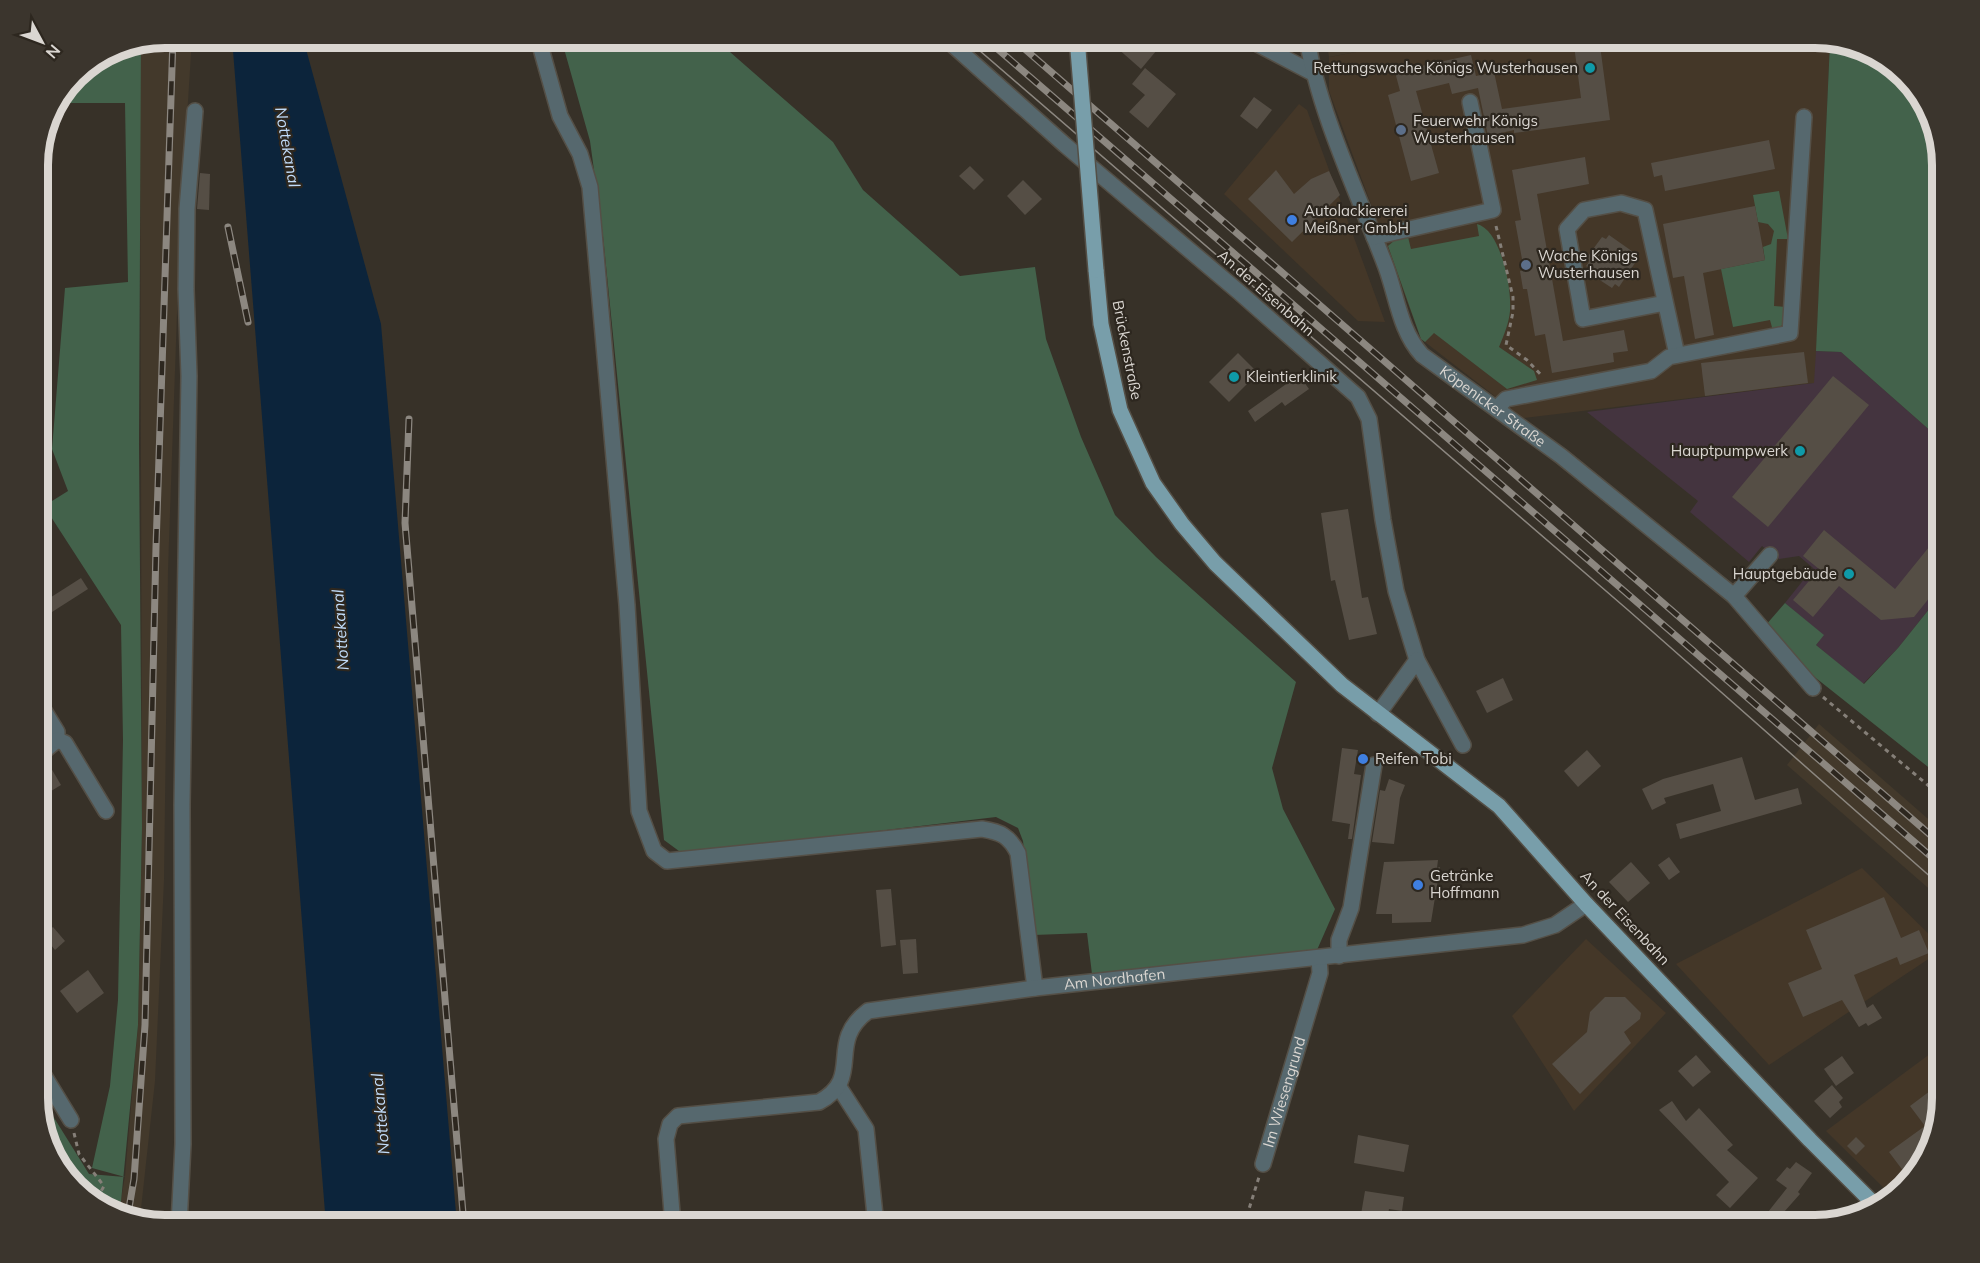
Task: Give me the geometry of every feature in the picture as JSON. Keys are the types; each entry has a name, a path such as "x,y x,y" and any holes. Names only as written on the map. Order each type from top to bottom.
{"main road":[{"name":"Brückenstraße","path":"1078,48 1101,324 1111,379 1132,441 1154,483 1182,524 1215,563 1306,653 1378,714"},
{"name":"An der Eisenbahn","path":"1378,714 1499,806 1586,904 1871,1201"}],"street":[{"path":"541,48 560,116 580,154 590,187 627,605 639,811 654,851 667,861 982,830 997,831 1009,837 1018,853 1035,988"},
{"name":"An der Eisenbahn","path":"956,48 1065,145 1358,397 1369,419 1383,520 1396,591 1417,660 1463,745"},
{"path":"1265,48 1313,73"},
{"name":"Köpenicker Straße","path":"1309,48 1313,73 1374,237 1409,341 1422,355 1498,408 1734,596 1813,688"},
{"path":"1374,237 1493,210 1470,102"},
{"path":"179,1215 183,1133 182,804 189,376 186,278 187,208 195,111"},
{"path":"1498,408 1506,399 1651,371 1669,357 1790,333 1804,117"},
{"path":"1665,303 1583,319 1567,229 1584,210 1621,203 1645,210 1677,355"},
{"path":"1734,596 1770,555"},
{"path":"1378,714 1417,660"},
{"path":"48,717 57,732 57,740 48,748"},
{"path":"57,740 65,743 106,811"},
{"path":"1339,956 1339,940 1351,908 1374,765"},
{"name":"Am Nordhafen","path":"839,1087 843,1075 847,1034 855,1020 868,1011 1035,988 1523,935 1555,925 1586,904"},
{"name":"Im Wiesengrund","path":"1263,1164 1320,973 1319,958"},
{"path":"48,1082 71,1120"},
{"path":"672,1215 666,1139 670,1124 678,1116 819,1102 839,1087 866,1129 875,1215"}],"path":[{"path":"1493,210 1513,297 1513,312 1506,345 1540,372 1547,391"},
{"path":"1813,688 1932,789"},
{"path":"71,1120 79,1154 104,1186 99,1194"},
{"name":"Im Wiesengrund","path":"1248,1215 1263,1164"}],"shaded area":[{"path":"191,48 180,228 168,570 164,880 155,1081 141,1212 120,1206 125,1176 138,1025 142,827 141,51"},
{"path":"1328,48 1377,48 1329,57"},
{"path":"1377,48 1830,49 1815,383 1523,418 1421,339 1329,91 1329,57"},
{"path":"1299,104 1307,110 1385,322 1358,321 1224,194"},
{"path":"1816,351 1841,352 1932,432 1932,606 1898,648 1863,684 1816,645 1823,635 1785,603 1813,568 1799,556 1779,559 1762,546 1749,562 1690,512 1698,501 1587,412 1814,383"},
{"path":"1819,724 1932,822 1932,891 1787,765"},
{"path":"1862,868 1932,937 1932,957 1769,1065 1676,964"},
{"path":"1586,939 1666,1013 1574,1111 1512,1016"},
{"path":"1932,1052 1932,1098 1928,1129 1920,1150 1908,1169 1886,1191 1826,1131"}],"green space":[{"path":"564,48 725,48 833,142 863,190 960,276 1035,267 1046,339 1081,437 1115,515 1156,557 1296,682 1272,768 1283,809 1335,909 1317,950 1092,974 1087,933 1034,935 1023,841 1018,828 996,817 683,854 664,840 603,236 590,141"},
{"path":"1830,49 1867,60 1892,77 1912,100 1926,127 1932,165 1932,432 1841,352 1816,351"},
{"path":"141,51 139,444 142,827 138,1025 123,1177 92,1168 110,1086 118,1000 123,740 121,625 48,512 48,504 68,491 52,449 65,288 128,282 125,103 66,103 82,82 100,68 127,54"},
{"path":"1779,191 1788,239 1777,239 1774,306 1785,307 1784,324 1773,331 1770,320 1733,327 1721,269 1765,260 1763,247 1771,244 1774,231 1768,224 1758,222 1753,195"},
{"path":"1477,224 1493,237 1499,248 1507,275 1510,311 1499,347 1534,371 1537,380 1507,389 1434,333 1425,342 1421,339 1388,246 1395,240 1408,237 1411,249 1479,236"},
{"path":"1785,603 1824,635 1816,645 1864,684 1898,648 1932,606 1932,770 1802,667 1765,626"},
{"path":"48,1109 89,1174 123,1177 120,1206 88,1186 72,1169 54,1136"}],"water":[{"name":"Nottekanal","path":"233,48 306,48 381,324 456,1215 325,1215"}],"building":[{"path":"1117,48 1159,48 1141,69"},
{"path":"1574,48 1600,48 1610,120 1514,133 1514,130 1488,136 1478,88 1452,94 1449,83 1416,91 1439,173 1411,181 1388,95 1400,91 1395,72 1471,55 1476,76 1494,72 1502,109 1581,98"},
{"path":"1145,68 1176,94 1148,128 1129,112 1145,95 1132,84"},
{"path":"1254,97 1272,110 1257,129 1240,116"},
{"path":"1769,140 1775,169 1665,191 1662,175 1654,177 1651,163"},
{"path":"1585,157 1589,184 1537,194 1563,341 1624,330 1628,351 1613,353 1614,362 1552,373 1545,334 1535,336 1527,289 1523,289 1520,271 1524,270 1515,221 1521,220 1512,170"},
{"path":"970,166 984,180 974,190 959,176"},
{"name":"Autolackiererei Meißner GmbH","path":"1276,170 1294,194 1311,179 1329,171 1340,195 1292,242 1248,199"},
{"path":"200,173 210,174 209,210 197,209"},
{"path":"1023,180 1042,199 1025,215 1007,196"},
{"path":"1755,206 1765,260 1703,273 1714,335 1695,339 1684,276 1673,278 1663,224"},
{"path":"1609,235 1636,254 1633,257 1637,260 1619,287 1615,284 1612,288 1592,275 1591,269 1586,266 1589,262 1588,256 1602,237 1606,239"},
{"path":"1804,352 1808,383 1705,396 1701,363"},
{"name":"Kleintierklinik","path":"1238,353 1258,373 1229,402 1209,382"},
{"path":"1299,375 1309,389 1285,406 1282,402 1255,422 1248,411"},
{"name":"Hauptpumpwerk","path":"1833,376 1869,405 1768,527 1732,497"},
{"path":"1348,509 1362,598 1368,597 1377,634 1349,640 1335,580 1331,581 1321,513"},
{"name":"Hauptgebäude","path":"1824,530 1895,589 1932,543 1932,594 1914,617 1881,620 1839,586 1813,617 1793,600 1819,569 1803,556"},
{"path":"81,578 88,589 52,612 48,606 48,599"},
{"path":"1503,678 1513,700 1487,713 1476,691"},
{"path":"1342,748 1358,750 1354,774 1361,775 1352,839 1348,839 1350,824 1332,821"},
{"path":"1587,750 1601,766 1578,787 1564,771"},
{"path":"1742,757 1755,800 1798,788 1802,804 1680,839 1676,824 1721,811 1713,784 1664,798 1666,803 1652,810 1642,789 1663,779"},
{"path":"51,768 61,785 48,793 48,770"},
{"path":"1389,779 1405,785 1400,798 1394,844 1372,842 1380,790 1385,791"},
{"path":"1669,857 1680,872 1669,880 1658,865"},
{"path":"1438,860 1437,868 1440,867 1431,922 1392,923 1392,914 1376,914 1384,862"},
{"path":"1631,862 1650,883 1628,902 1609,882"},
{"path":"891,889 896,945 881,947 876,890"},
{"path":"1884,897 1901,938 1919,930 1929,953 1900,965 1897,957 1854,975 1867,1008 1873,1004 1882,1018 1868,1026 1866,1023 1859,1027 1842,1000 1803,1017 1788,983 1822,969 1806,930"},
{"path":"53,927 65,941 55,950 48,941 48,931"},
{"path":"916,939 918,973 903,974 900,940"},
{"path":"88,970 104,993 77,1013 60,991"},
{"path":"1605,997 1625,997 1641,1013 1640,1019 1624,1032 1631,1043 1580,1094 1552,1064 1587,1032 1590,1012"},
{"path":"1696,1055 1711,1072 1693,1087 1678,1071"},
{"path":"1842,1056 1854,1073 1836,1086 1824,1069"},
{"path":"1832,1085 1843,1098 1839,1102 1842,1107 1830,1118 1814,1101"},
{"path":"1932,1090 1928,1129 1920,1150 1905,1173 1889,1152 1925,1126 1910,1106"},
{"path":"1672,1101 1686,1121 1699,1108 1733,1145 1727,1150 1758,1178 1730,1208 1716,1195 1729,1182 1659,1110"},
{"path":"1358,1135 1409,1145 1404,1172 1354,1163"},
{"path":"1856,1137 1865,1146 1856,1155 1847,1146"},
{"path":"1796,1162 1812,1173 1798,1192 1800,1194 1784,1212 1788,1215 1766,1215 1787,1188 1776,1180 1787,1167 1790,1169"},
{"path":"1365,1191 1404,1197 1402,1211 1389,1209 1388,1215 1361,1215"}],"tram line":[{"path":"977,48 1628,610 1932,878"}],"railway":[{"path":"129,1209 134,1179 145,1025 156,547 173,48"},
{"path":"997,48 1932,857"},
{"path":"1024,48 1932,836"},
{"path":"228,227 248,322"},
{"path":"409,419 405,523 463,1215"}],"place":[{"name":"Rettungswache Königs Wusterhausen","path":"1590,68"},
{"name":"Feuerwehr Königs Wusterhausen","path":"1401,130"},
{"name":"Autolackiererei Meißner GmbH","path":"1292,220"},
{"name":"Wache Königs Wusterhausen","path":"1526,265"},
{"name":"Kleintierklinik","path":"1234,377"},
{"name":"Hauptpumpwerk","path":"1800,451"},
{"name":"Hauptgebäude","path":"1849,574"},
{"name":"Reifen Tobi","path":"1363,759"},
{"name":"Getränke Hoffmann","path":"1418,885"}]}
